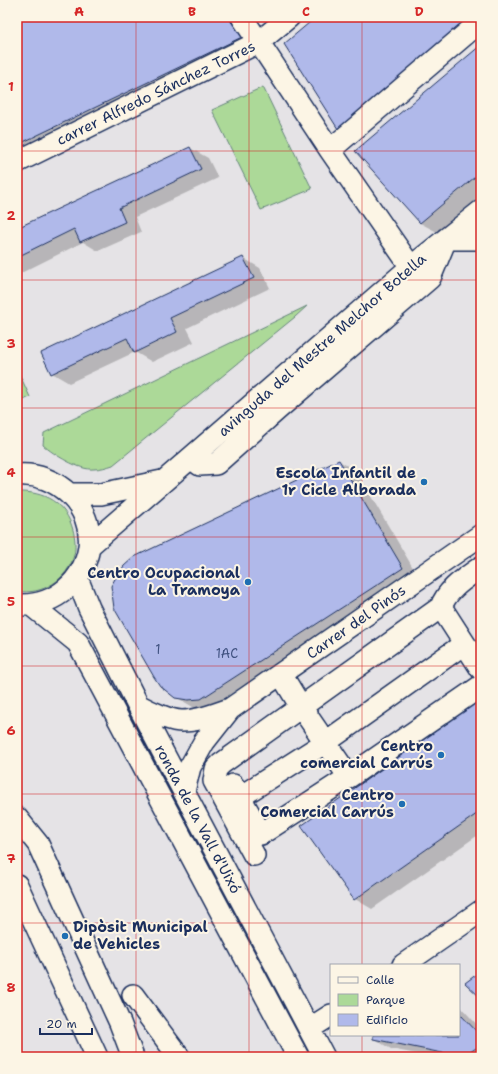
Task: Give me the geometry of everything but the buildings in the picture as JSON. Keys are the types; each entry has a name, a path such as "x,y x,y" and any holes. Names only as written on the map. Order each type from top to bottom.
{"street":[{"path":"242,17 330,150 411,267"},
{"name":"carrer Alfredo Sánchez Torres","path":"17,162 259,42 289,17"},
{"path":"330,150 481,21"},
{"name":"avinguda del Mestre Melchor Botella","path":"89,546 411,267 481,210"},
{"path":"190,458 200,465 216,464 430,278 446,239 476,239 481,234"},
{"path":"17,475 36,476 48,479 59,485 69,494 81,509 88,527 89,546 85,563 77,578 64,591 49,600 24,605"},
{"name":"avinguda del Mestre Melchor Botella","path":"69,494 102,494 164,480"},
{"name":"Carrer del Pinós","path":"138,705 152,713 181,721 203,718 230,709 481,535"},
{"path":"254,855 214,781 216,769 441,607 444,599 462,581 481,567"},
{"name":"ronda de la Vall d'Uixó","path":"77,578 89,608 138,705 324,1057"},
{"name":"ronda de la Vall d'Uixó","path":"24,605 78,643 298,1057"},
{"path":"441,607 481,669"},
{"path":"240,797 326,742 464,644"},
{"path":"281,674 349,777"},
{"path":"221,764 261,834 349,777 481,686"},
{"name":"Carrer del Pinós","path":"184,791 190,767 204,742 230,709"},
{"path":"17,818 38,844 120,1023 133,1057"},
{"path":"17,885 97,1057"},
{"path":"404,964 481,911"},
{"path":"132,995 179,1057"},
{"path":"310,1029 330,1016"}],"green space":[{"path":"263,87 312,189 261,210 212,110"},
{"path":"307,306 113,465 104,468 88,469 74,465 53,453 43,445 44,433"},
{"path":"17,369 30,397 17,403"},
{"path":"17,492 27,492 45,496 52,500 65,513 73,530 75,545 71,564 53,584 36,591 17,591"}],"place":[{"name":"Escola Infantil de 1r Cicle Alborada","path":"424,482"},
{"name":"Centro Ocupacional La Tramoya","path":"248,582"},
{"name":"Centro comercial Carrús","path":"441,755"},
{"name":"Centro Comercial Carrús","path":"402,804"},
{"name":"Dipòsit Municipal de Vehicles","path":"65,936"}]}
